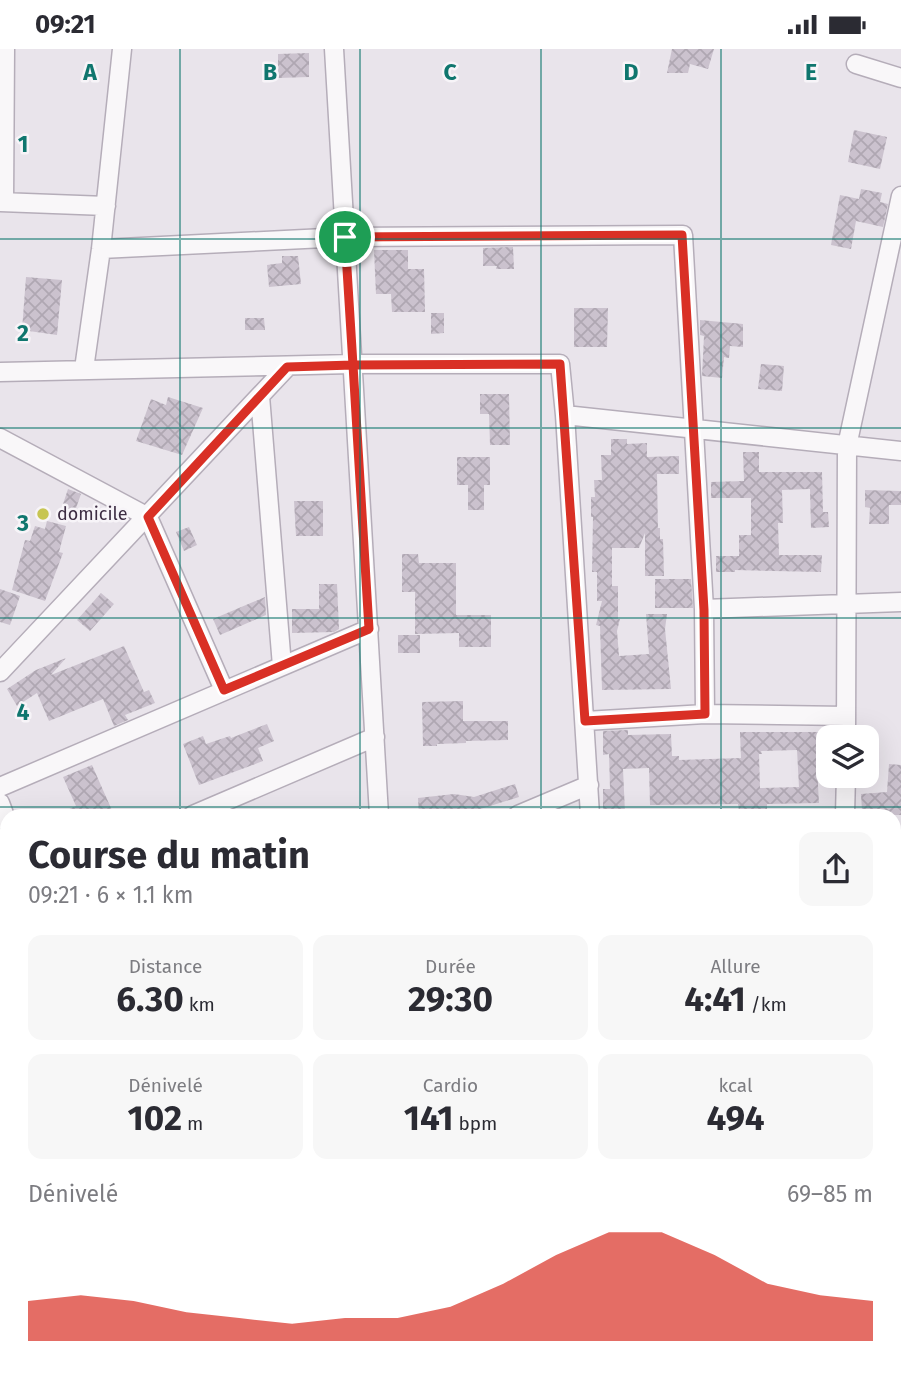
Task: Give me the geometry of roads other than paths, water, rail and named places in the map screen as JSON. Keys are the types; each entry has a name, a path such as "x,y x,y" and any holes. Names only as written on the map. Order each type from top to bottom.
{"street":[{"path":"5,49 2,202 106,206"},
{"path":"84,369 101,249 122,49"},
{"path":"334,49 379,809"},
{"path":"856,64 901,78"},
{"path":"846,725 847,446 901,196"},
{"path":"101,249 345,237 682,235 704,610 705,714"},
{"path":"0,372 560,364 590,809"},
{"path":"0,672 287,367"},
{"path":"260,396 282,666"},
{"path":"565,415 901,451"},
{"path":"0,438 148,517 224,690"},
{"path":"704,610 901,602"},
{"path":"0,787 369,629"},
{"path":"585,721 705,714 846,716"},
{"path":"207,809 375,737"},
{"path":"532,809 589,785"},
{"path":"845,809 846,788"}],"place":[{"name":"domicile","path":"43,514"}]}
